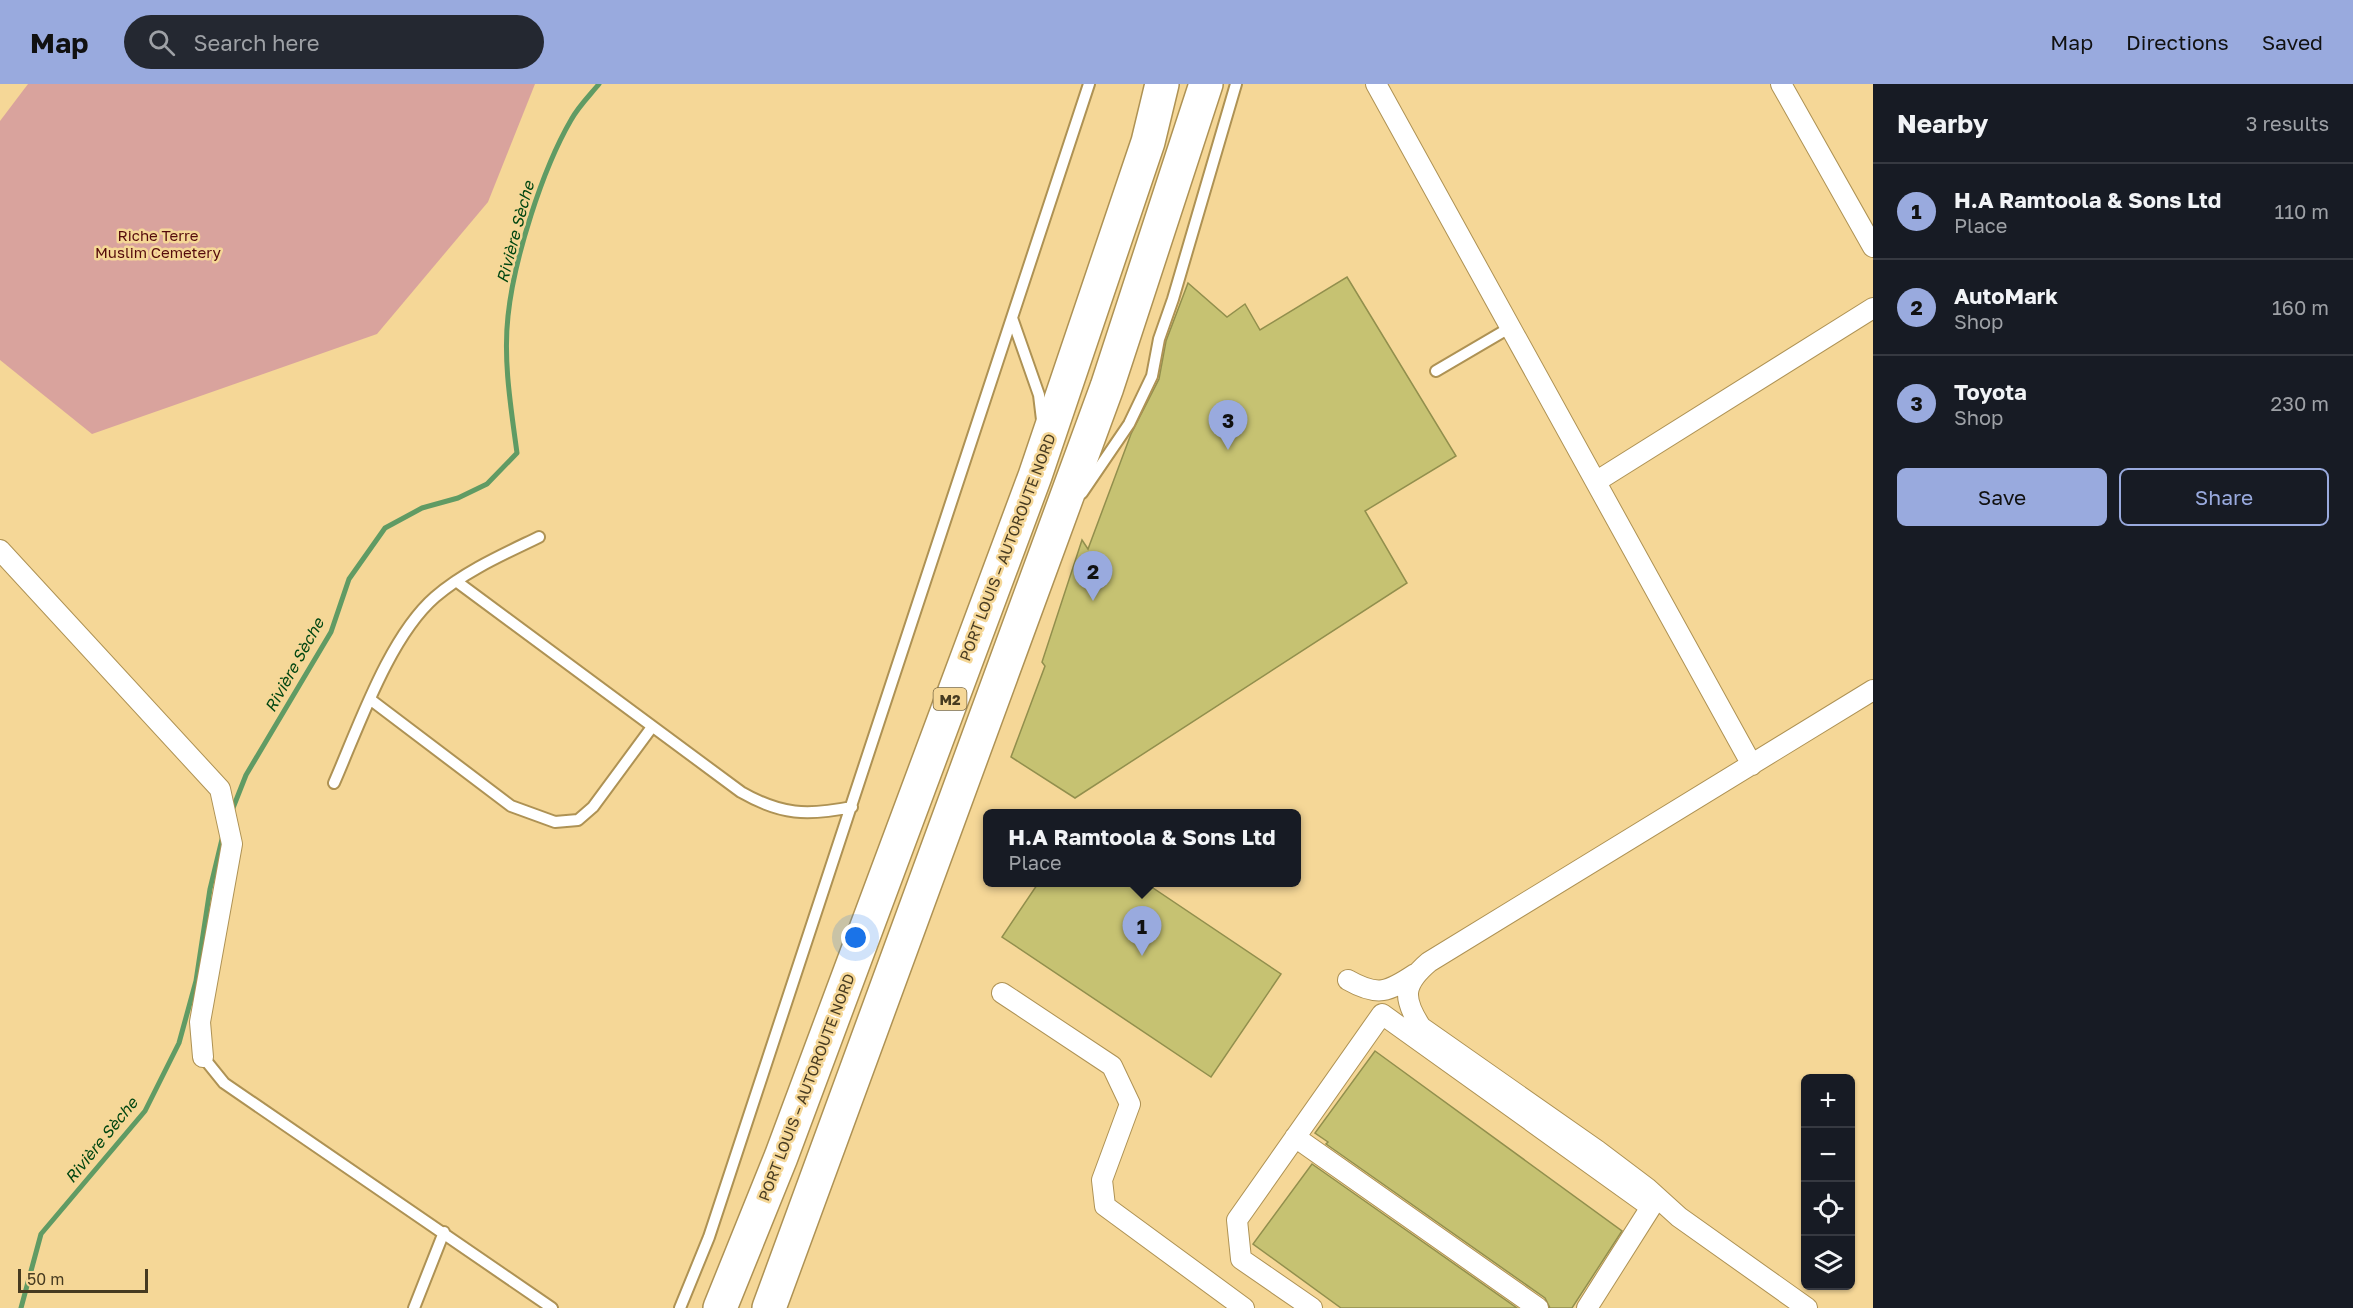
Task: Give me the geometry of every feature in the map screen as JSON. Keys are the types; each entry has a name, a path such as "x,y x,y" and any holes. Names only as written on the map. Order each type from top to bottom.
{"highway":[{"name":"PORT LOUIS – AUTOROUTE NORD","path":"720,1308 781,1157 1035,476 1148,142 1162,84"},
{"name":"M2","path":"769,1308 1107,387 1206,84"}],"street":[{"path":"1376,84 1752,765"},
{"path":"1781,84 1873,248"},
{"path":"1597,481 1873,308"},
{"path":"0,550 220,789 232,844 200,1022 203,1057"},
{"path":"1348,980 1364,989 1380,992 1394,988 1429,962 1873,690"},
{"path":"1415,974 1408,988 1408,1000 1421,1027 1598,1151 1647,1188 1679,1217 1807,1308"},
{"path":"1002,993 1113,1066 1130,1104 1102,1180 1104,1206 1244,1308"},
{"path":"1312,1308 1241,1259 1237,1220 1382,1014 1651,1207 1587,1308"},
{"path":"1295,1137 1538,1308"}],"lane":[{"path":"680,1308 709,1237 1089,84"},
{"path":"1051,540 1129,424 1152,376 1159,339 1173,299 1236,84"},
{"path":"1012,318 1039,395 1043,427 1035,476"},
{"path":"1436,371 1511,327"},
{"path":"334,783 398,643 417,616 435,597 456,581 539,537"},
{"path":"456,581 652,727 692,753 741,792 764,805 782,811 808,814 852,807"},
{"path":"371,700 512,806 555,822 578,820 593,807 652,727"},
{"path":"203,1057 224,1083 552,1308"},
{"path":"804,1248 823,1164"},
{"path":"414,1308 444,1232"}],"green space":[{"name":"Riche Terre Muslim Cemetery","path":"28,84 535,84 488,202 377,334 92,434 0,360 0,121"}],"building":[{"path":"1347,277 1456,456 1365,511 1407,583 1075,798 1011,757 1045,666 1042,662 1082,540 1088,549 1131,434 1159,379 1166,341 1188,283 1227,317 1245,304 1260,330"},
{"path":"1036,887 1151,887 1281,974 1211,1077 1002,937"},
{"path":"1375,1051 1622,1231 1572,1308 1550,1308 1545,1298 1326,1144 1328,1142 1315,1133"},
{"path":"1312,1164 1517,1308 1341,1308 1253,1244"}],"waterway":[{"name":"Rivière Sèche","path":"231,813 246,775 331,632 349,579 385,528 422,508 458,498 487,484 517,453 506,350 508,316 516,268 531,215 560,140 574,115 599,84"},
{"name":"Rivière Sèche","path":"21,1308 41,1234 145,1111 179,1043 196,981 210,889 223,835"}],"place":[{"name":"Toyota","path":"1228,450"},
{"name":"AutoMark","path":"1093,601"},
{"name":"H.A Ramtoola & Sons Ltd","path":"1142,956"}]}
